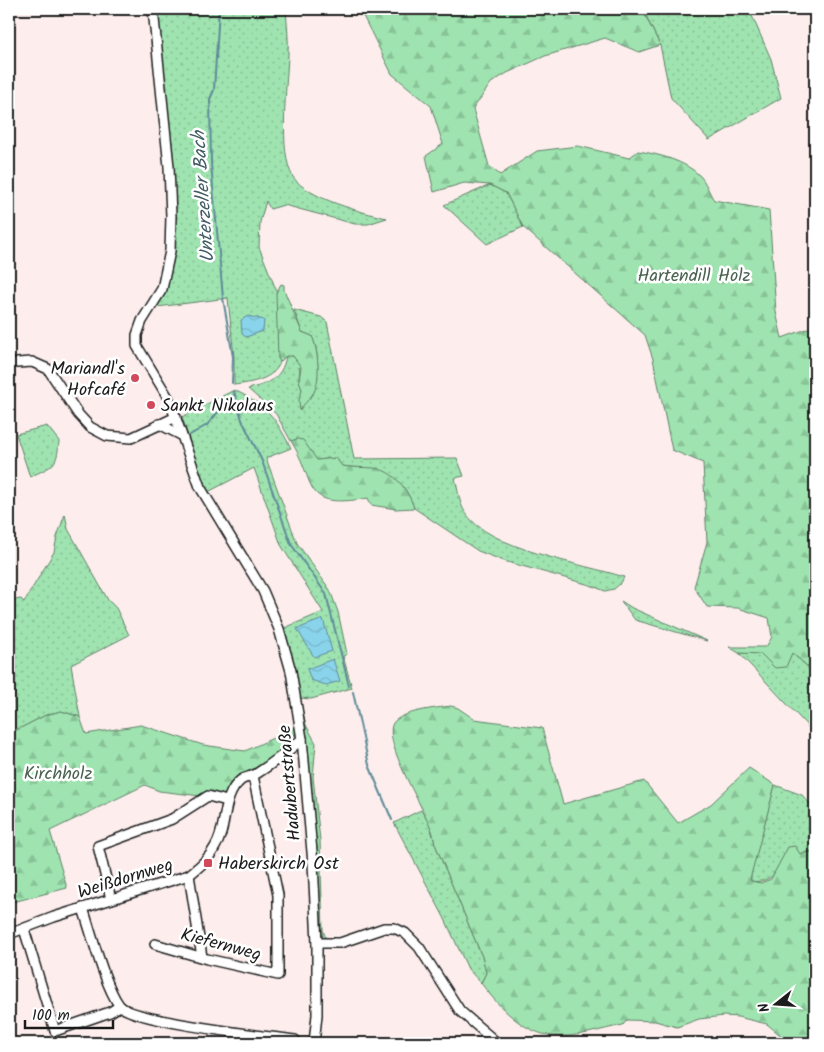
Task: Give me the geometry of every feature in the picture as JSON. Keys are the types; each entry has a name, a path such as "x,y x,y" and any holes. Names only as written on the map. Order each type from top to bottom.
{"street":[{"name":"Hadubertstraße","path":"153,9 168,167 171,216 170,251 162,289 142,321 137,335 137,346 168,399 200,487 263,591 279,629 291,671 302,739 313,862 317,943 317,1015 314,1043"},
{"path":"17,363 32,362 48,369 78,414 90,427 107,436 131,438 176,417"},
{"path":"159,424 181,435"},
{"name":"Weißdornweg","path":"9,934 83,908 189,875 204,863 215,848 223,827 227,801 241,780 253,776 285,754 302,739"},
{"name":"Kiefernweg","path":"155,944 278,975 278,895 253,776"},
{"path":"111,899 98,846 172,818 208,796 227,801"},
{"path":"189,875 202,957"},
{"path":"83,908 110,985 120,1006 132,1013 158,1019 295,1040 294,1043"},
{"path":"24,928 55,1031 110,1012 120,1006"},
{"path":"317,943 340,944 378,929 394,928 405,933 419,947 460,1011 497,1043"}],"green space":[{"path":"158,9 286,9 288,49 285,135 288,166 293,177 310,192 336,204 387,218 368,224 355,224 284,205 270,209 266,201 260,222 259,247 277,292 280,362 277,368 268,376 255,381 234,385 234,357 228,298 157,307 169,275 166,101"},
{"name":"Hartendill Holz","path":"352,9 651,9 644,13 660,45 639,52 605,38 545,56 507,73 491,83 473,109 489,166 500,175 537,151 578,146 629,158 638,151 663,156 687,166 702,178 714,200 769,210 776,312 782,338 815,326 815,673 792,653 786,667 775,668 761,654 739,653 729,647 766,647 772,637 769,618 738,608 707,607 694,587 707,542 703,463 672,450 653,359 645,335 523,227 506,193 490,185 464,183 434,192 426,156 443,144 431,106 392,74 362,14"},
{"path":"651,9 749,9 771,59 781,98 709,140 671,98 660,45 644,12"},
{"path":"490,185 506,193 523,227 487,244 444,205"},
{"path":"281,284 284,285 284,290 302,332 312,336 316,349 317,383 312,395 300,411 299,400 302,390 299,380 301,367 293,356 286,356 280,362 278,358 276,293"},
{"path":"294,310 321,317 327,322 354,459 457,458 464,476 455,478 460,500 465,512 477,525 494,536 538,554 624,577 621,583 614,589 605,591 504,561 478,551 414,508 402,485 394,478 377,471 342,466 336,458 317,460 297,439 291,441 276,414 248,389 273,379 281,370 286,356 289,355 296,359 299,364 299,379 302,390 300,410 305,401 313,395 317,373 315,343 312,336 302,332"},
{"path":"234,390 255,401 269,413 291,448 266,458 297,543 330,590 338,612 347,654 343,656 352,688 311,699 300,698 298,695 282,629 323,612 281,545 254,468 208,492 203,484 182,417"},
{"path":"47,426 59,441 57,456 52,465 30,477 16,434"},
{"path":"303,440 317,460 336,458 342,466 374,468 388,473 400,482 414,508 396,509 371,505 368,498 346,501 320,497 309,481 291,441"},
{"path":"65,514 68,529 108,600 116,608 129,635 71,665 80,717 61,711 46,715 9,734 9,592 14,600 21,599 24,602 54,552"},
{"path":"621,601 632,608 707,641 635,620"},
{"path":"739,653 792,653 815,673 815,734"},
{"path":"301,704 306,725 316,743 313,777 320,840 323,930 327,942 322,939 319,933"},
{"path":"451,706 458,708 474,719 542,728 563,804 644,781 678,823 711,804 749,768 775,785 750,879 751,881 761,883 771,879 788,847 795,846 800,854 815,851 815,1043 790,1043 767,1024 738,1017 724,1016 699,1019 677,1027 655,1021 627,1020 623,1025 589,1033 554,1036 532,1030 495,1001 481,983 486,973 483,959 435,844 431,828 398,758 391,732 393,723 404,716 420,711"},
{"name":"Kirchholz","path":"61,711 80,717 86,734 141,725 203,745 245,751 297,727 292,742 252,774 226,799 159,791 145,785 50,831 67,888 9,903 9,734 46,715"},
{"path":"775,785 802,795 815,809 815,851 802,853 793,858 766,880 751,881 751,873"},
{"path":"421,810 430,825 435,844 483,959 486,973 481,983 468,969 444,917 394,823"}],"water":[{"path":"248,316 264,320 263,331 246,337 242,334 241,320"},
{"path":"323,619 332,651 314,657 297,629"},
{"path":"333,659 340,681 326,685 311,680 307,669"}],"waterway":[{"name":"Unterzeller Bach","path":"219,9 214,90 210,99 211,164 223,298 233,357 232,383"},
{"name":"Unterzeller Bach","path":"234,391 242,420 262,461 291,544 326,594 349,686"},
{"path":"190,435 207,425 234,395"},
{"name":"Unterzeller Bach","path":"353,692 369,765 392,820"}],"place":[{"name":"Mariandl's Hofcafé","path":"135,378"},
{"name":"Sankt Nikolaus","path":"151,405"},
{"name":"Haberskirch Ost","path":"208,863"}]}
